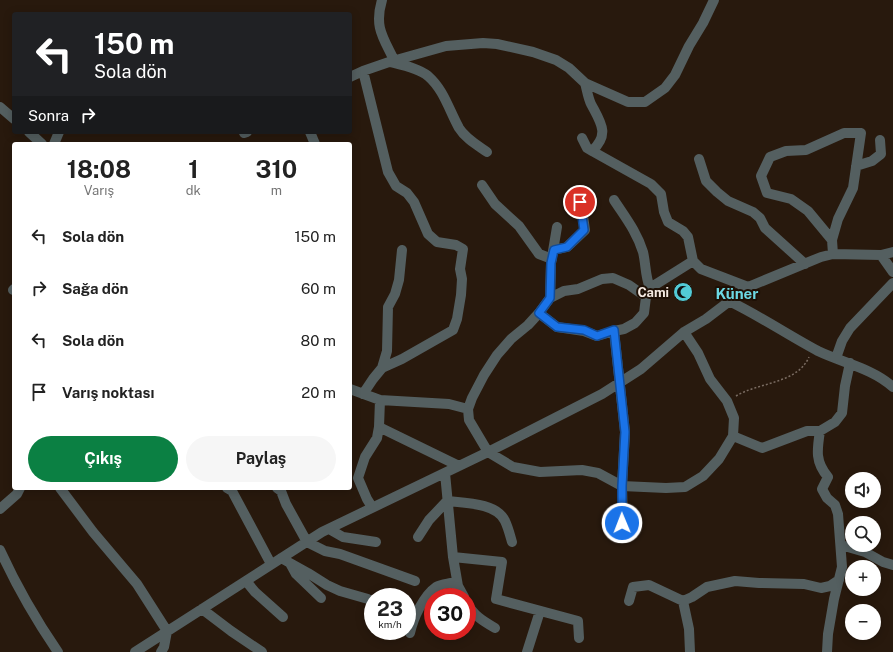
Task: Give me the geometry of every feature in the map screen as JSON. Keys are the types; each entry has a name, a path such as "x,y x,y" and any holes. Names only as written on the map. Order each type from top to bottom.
{"street":[{"path":"382,0 378,21 379,30 392,61 427,75 438,86 460,129 474,143 487,152"},
{"path":"352,76 392,61 446,46 483,43 497,44 533,52 556,60 569,68 585,83 628,102 646,102 665,88 675,75 714,0"},
{"path":"363,71 388,172 396,186 407,193 414,202 428,234 437,242 456,245 463,249 460,269 462,279 461,295 454,330 402,359 382,368"},
{"path":"585,83 590,103 600,119 604,129 598,145 592,151"},
{"path":"0,107 12,117"},
{"path":"832,240 808,211 791,199 767,193 761,176 770,157 786,151 806,150 844,133 861,133 853,188 838,218 832,240 833,254"},
{"path":"31,134 40,142"},
{"path":"582,138 587,148 651,184 661,194 664,212 668,222 683,231 688,237 693,261 701,269 748,287"},
{"path":"856,166 872,161 881,154 880,140"},
{"path":"700,159 706,181 717,192 728,201 753,212 760,218 765,228 805,264"},
{"path":"482,185 495,204 519,226 539,254 553,255 567,247 584,230 580,202"},
{"path":"539,313 557,327 584,330 597,336 614,330 624,329 635,323 644,313 648,292 643,254 637,235 614,200"},
{"path":"550,298 553,255 557,227"},
{"path":"363,394 382,368 387,351 388,306 395,294 399,280 402,250"},
{"path":"135,652 271,564 286,561 307,542 329,529 488,452 602,394 641,369 684,332 706,319 748,287 821,257 833,254 882,255 893,252"},
{"path":"882,255 893,272"},
{"path":"648,292 693,261"},
{"path":"648,292 614,278 602,279 578,289 564,291 550,298 528,325 511,338 497,355 472,398 468,409 469,420 488,452 513,467 540,472 582,470 598,473 622,486 666,488 685,486 703,476 719,459 733,436 734,418 727,401 710,379 698,353 684,332"},
{"path":"836,358 842,341 850,328 893,284"},
{"path":"729,301 761,317 814,348 885,380 893,387"},
{"path":"614,330 625,432 622,486 622,523"},
{"path":"733,436 762,448 807,430 820,431 835,422 842,413 845,386 850,363"},
{"path":"352,390 380,400 449,404 468,409"},
{"path":"372,507 367,500 358,478 365,457 377,438 380,400"},
{"path":"379,427 459,466"},
{"path":"820,431 818,450 820,468 828,478 822,490 834,505 838,514 842,567 834,599 828,634 828,652"},
{"path":"445,473 453,557 458,586"},
{"path":"0,509 17,494 19,490"},
{"path":"62,490 93,532 137,584 167,631 164,647 161,652"},
{"path":"230,490 271,564"},
{"path":"280,490 307,542 325,551 340,554 415,581"},
{"path":"418,537 428,520 448,501 477,504 497,510 505,520 512,542"},
{"path":"329,529 343,537 376,542"},
{"path":"841,545 865,552 893,566"},
{"path":"0,550 11,574 58,652"},
{"path":"453,557 502,562 496,599 578,621 579,638"},
{"path":"286,561 296,574 321,598"},
{"path":"286,561 327,585 340,591 364,598"},
{"path":"629,601 633,587 649,585 683,601 707,587 735,581 804,584 822,588 830,586 839,580"},
{"path":"246,581 255,592 283,617"},
{"path":"416,615 427,597 436,587 442,584 451,583 458,586"},
{"path":"683,601 689,629 690,652"},
{"path":"202,609 262,652"},
{"path":"527,652 540,611"},
{"path":"476,616 495,628"}],"path":[{"path":"727,401 753,388 788,377 806,363 814,348"}],"place":[{"name":"Cami","path":"683,292"}],"district":[{"name":"Küner","path":"737,293"}],"route":[{"path":"580,202 584,230 567,247 554,250 551,263 550,298 539,313 557,327 584,330 597,336 614,330 625,432 622,486 622,523"}]}
